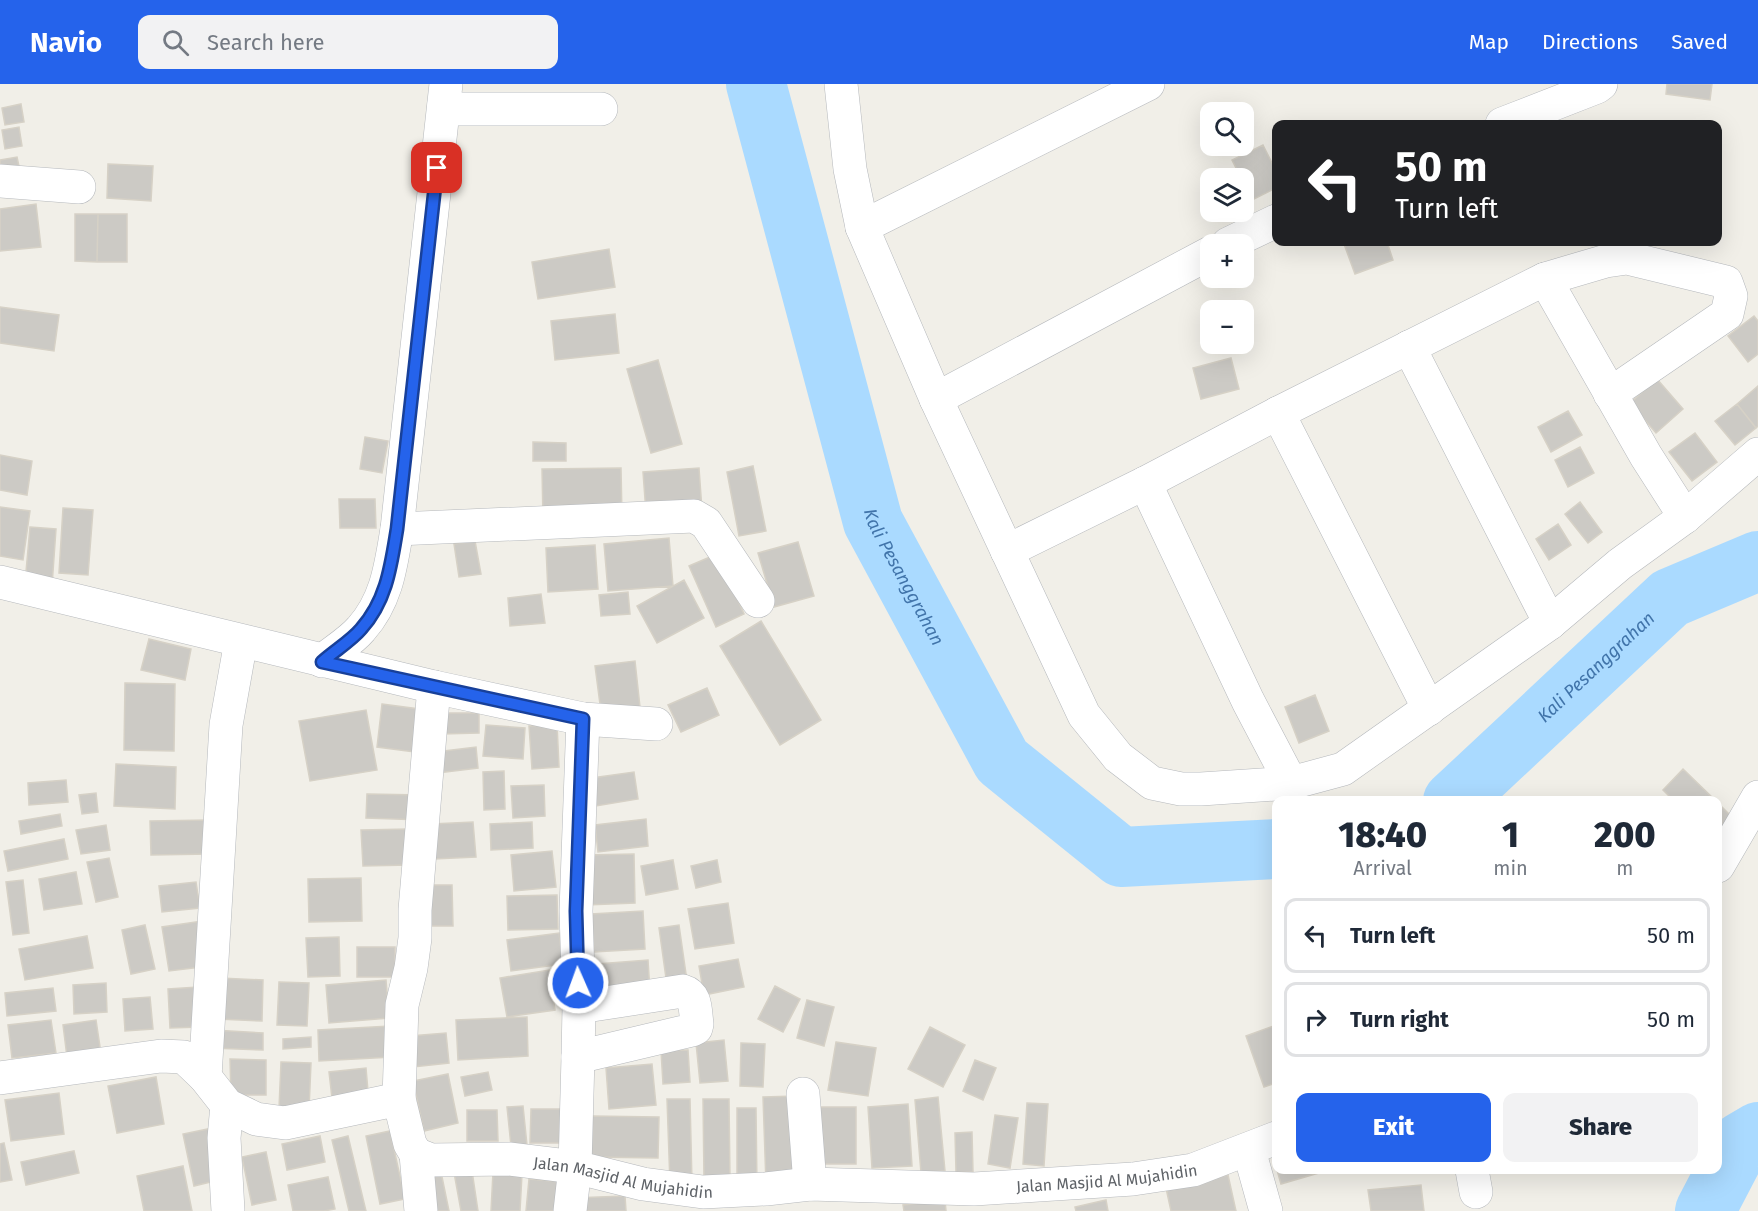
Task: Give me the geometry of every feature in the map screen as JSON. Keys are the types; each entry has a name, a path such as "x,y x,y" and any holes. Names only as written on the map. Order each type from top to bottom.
{"street":[{"path":"841,84 850,169 862,227 936,399 1084,716 1118,757 1152,783 1181,789 1291,783 1343,769 1550,623 1620,564 1685,517 1758,454"},
{"path":"862,227 1148,84"},
{"path":"1512,120 1601,84"},
{"path":"445,95 453,110 601,109"},
{"path":"322,662 361,629 378,604 389,578 397,529 445,95"},
{"path":"0,181 79,187"},
{"path":"1249,234 1272,223"},
{"path":"936,399 1200,258"},
{"path":"1007,551 1545,279 1606,261 1627,258 1726,282 1731,296 1727,314 1610,394"},
{"path":"1545,279 1646,456 1685,517"},
{"path":"1408,347 1550,623"},
{"path":"1278,413 1428,709"},
{"path":"1145,483 1248,701 1291,783"},
{"path":"397,529 694,516 706,523 758,601"},
{"path":"0,582 322,662 434,687 583,719 656,724"},
{"path":"205,1077 226,725 241,641"},
{"path":"421,1211 416,1154 410,1144 399,1099 402,1005 415,938 416,898 434,687"},
{"path":"570,1211 575,1167 578,1057 576,911 583,719"},
{"path":"1722,859 1758,796"},
{"path":"578,1057 692,1030 697,1024 693,997 688,992 682,991 579,1007"},
{"path":"0,1078 161,1056 184,1057 205,1077 227,1105 256,1119 285,1123 399,1099"},
{"path":"803,1094 810,1184"},
{"path":"227,1105 224,1138 228,1211"},
{"name":"Jalan Masjid Al Mujahidin","path":"416,1154 431,1160 509,1159 575,1167 643,1184 703,1192 810,1184 976,1200 1193,1170 1263,1144 1266,1211"}],"building":[{"path":"1667,84 1712,84 1710,100 1666,94"},
{"path":"21,104 24,122 5,125 2,108"},
{"path":"19,127 22,146 5,149 2,130"},
{"path":"1263,145 1272,163 1272,190 1254,199 1254,168 1236,168 1232,160 1240,156 1254,156 1254,149"},
{"path":"17,157 20,171 0,172 0,160"},
{"path":"108,164 153,166 151,201 107,198"},
{"path":"36,204 41,247 0,251 0,209"},
{"path":"75,214 98,214 97,262 75,261"},
{"path":"98,214 127,214 127,262 97,262"},
{"path":"1345,246 1388,246 1393,260 1355,274"},
{"path":"609,249 615,287 538,299 532,262"},
{"path":"0,307 59,315 54,351 0,343"},
{"path":"615,314 619,353 555,360 551,321"},
{"path":"1754,316 1758,321 1758,354 1748,362 1728,336"},
{"path":"1231,358 1239,389 1201,399 1193,368"},
{"path":"658,360 682,444 651,453 627,369"},
{"path":"1657,379 1683,409 1656,433 1630,403"},
{"path":"1758,386 1758,426 1756,428 1737,404"},
{"path":"1737,404 1756,428 1735,445 1715,421"},
{"path":"1568,411 1582,435 1551,452 1538,427"},
{"path":"1695,433 1717,462 1692,481 1669,452"},
{"path":"365,437 388,441 382,473 360,469"},
{"path":"533,442 566,443 566,461 533,461"},
{"path":"1580,447 1594,473 1568,487 1555,460"},
{"path":"0,455 32,461 27,495 0,490"},
{"path":"753,466 766,531 739,536 727,472"},
{"path":"621,468 622,517 543,519 542,469"},
{"path":"699,468 702,510 646,513 643,472"},
{"path":"339,499 375,499 376,528 340,528"},
{"path":"1580,502 1602,532 1588,543 1565,514"},
{"path":"0,507 30,511 23,560 0,556"},
{"path":"63,508 93,510 88,575 59,573"},
{"path":"1558,524 1571,545 1549,560 1536,539"},
{"path":"30,527 56,529 52,586 25,583"},
{"path":"669,538 673,586 608,591 604,544"},
{"path":"475,541 481,574 459,577 454,544"},
{"path":"798,542 814,596 774,607 758,553"},
{"path":"595,545 598,589 548,592 546,548"},
{"path":"717,554 744,614 716,627 689,566"},
{"path":"684,580 704,618 657,643 637,606"},
{"path":"628,592 630,614 601,616 599,595"},
{"path":"541,594 545,623 510,626 508,598"},
{"path":"761,621 821,720 780,745 720,646"},
{"path":"149,639 191,649 185,680 141,670"},
{"path":"635,661 640,707 601,712 595,666"},
{"path":"125,683 175,684 174,751 124,750"},
{"path":"707,688 719,715 681,732 668,705"},
{"path":"1315,695 1329,731 1299,743 1285,707"},
{"path":"382,704 427,710 422,753 377,747"},
{"path":"366,710 377,770 310,781 299,721"},
{"path":"441,713 479,713 479,733 442,734"},
{"path":"557,724 559,767 532,769 529,726"},
{"path":"486,725 525,728 523,759 483,756"},
{"path":"476,747 478,768 438,773 436,752"},
{"path":"116,764 176,767 175,809 114,806"},
{"path":"1683,769 1711,796 1669,796 1663,790"},
{"path":"504,771 505,809 484,810 483,772"},
{"path":"634,772 638,799 596,806 592,778"},
{"path":"66,780 68,802 29,805 28,783"},
{"path":"544,785 545,816 513,818 511,786"},
{"path":"96,793 98,812 82,814 79,795"},
{"path":"367,794 422,795 422,820 366,818"},
{"path":"1722,807 1736,821 1722,837"},
{"path":"60,814 62,826 21,834 19,821"},
{"path":"646,819 648,846 598,852 595,825"},
{"path":"209,820 210,854 151,855 150,821"},
{"path":"473,822 476,857 434,859 432,824"},
{"path":"532,822 533,848 491,850 490,824"},
{"path":"106,825 110,850 81,854 76,830"},
{"path":"409,829 410,865 363,866 361,830"},
{"path":"64,839 68,859 8,871 4,851"},
{"path":"552,851 556,887 514,891 511,855"},
{"path":"634,854 635,903 586,905 585,855"},
{"path":"109,858 118,897 96,902 87,862"},
{"path":"673,860 678,889 646,895 641,866"},
{"path":"717,860 721,882 696,888 691,866"},
{"path":"76,872 82,904 44,910 39,879"},
{"path":"361,878 362,921 309,922 308,879"},
{"path":"23,880 29,933 13,935 6,882"},
{"path":"196,882 200,908 162,912 159,886"},
{"path":"422,885 452,885 453,926 423,926"},
{"path":"557,895 558,929 508,930 507,896"},
{"path":"728,903 734,943 695,949 688,909"},
{"path":"643,911 645,949 594,952 591,914"},
{"path":"202,921 209,966 169,971 162,927"},
{"path":"145,925 155,969 131,974 122,930"},
{"path":"679,925 687,981 667,985 659,928"},
{"path":"559,933 563,964 511,971 507,940"},
{"path":"87,936 93,968 25,980 19,949"},
{"path":"339,937 340,976 308,977 306,938"},
{"path":"357,947 395,947 395,977 357,977"},
{"path":"738,959 744,987 704,995 699,966"},
{"path":"648,960 650,992 599,995 597,964"},
{"path":"549,970 555,1010 507,1017 500,978"},
{"path":"220,978 263,980 262,1021 218,1019"},
{"path":"386,980 389,1018 329,1023 326,985"},
{"path":"279,982 309,983 307,1026 277,1025"},
{"path":"106,983 107,1012 74,1014 73,985"},
{"path":"775,986 800,999 783,1032 758,1019"},
{"path":"198,987 200,1027 170,1028 168,989"},
{"path":"53,988 56,1011 7,1016 5,993"},
{"path":"150,997 153,1029 125,1031 123,999"},
{"path":"807,1000 834,1007 824,1046 797,1038"},
{"path":"527,1017 528,1056 458,1060 456,1020"},
{"path":"51,1020 56,1053 12,1058 8,1025"},
{"path":"96,1020 102,1060 68,1065 63,1025"},
{"path":"390,1026 392,1057 319,1061 318,1030"},
{"path":"1272,1026 1272,1084 1264,1087 1246,1036"},
{"path":"930,1027 965,1045 943,1087 908,1069"},
{"path":"213,1030 263,1033 263,1050 212,1048"},
{"path":"446,1033 449,1063 413,1067 410,1036"},
{"path":"311,1037 311,1047 283,1049 283,1039"},
{"path":"724,1040 728,1081 700,1083 696,1043"},
{"path":"836,1042 876,1048 868,1096 828,1090"},
{"path":"741,1043 765,1044 763,1087 740,1086"},
{"path":"688,1050 690,1082 663,1084 661,1051"},
{"path":"230,1059 266,1060 266,1095 231,1095"},
{"path":"975,1060 996,1068 983,1100 963,1091"},
{"path":"281,1062 311,1063 309,1110 279,1108"},
{"path":"652,1064 656,1105 609,1109 606,1068"},
{"path":"366,1068 369,1103 333,1107 329,1072"},
{"path":"488,1072 492,1090 465,1096 461,1077"},
{"path":"448,1074 458,1123 424,1131 413,1081"},
{"path":"156,1077 164,1124 117,1133 108,1086"},
{"path":"59,1093 64,1134 11,1141 5,1100"},
{"path":"796,1096 800,1183 766,1184 763,1097"},
{"path":"938,1097 945,1171 921,1173 915,1100"},
{"path":"667,1099 690,1099 692,1183 670,1184"},
{"path":"703,1099 729,1099 730,1181 704,1180"},
{"path":"1027,1103 1048,1104 1044,1166 1023,1164"},
{"path":"908,1104 912,1166 872,1168 868,1107"},
{"path":"523,1106 527,1145 511,1146 507,1107"},
{"path":"813,1107 856,1107 856,1164 813,1164"},
{"path":"737,1108 756,1108 757,1188 737,1188"},
{"path":"531,1109 572,1109 572,1143 530,1143"},
{"path":"467,1110 497,1110 498,1141 467,1141"},
{"path":"995,1115 1018,1118 1010,1168 988,1164"},
{"path":"591,1116 659,1117 658,1158 591,1157"},
{"path":"208,1129 219,1180 194,1186 183,1134"},
{"path":"390,1131 405,1199 380,1204 366,1136"},
{"path":"972,1132 973,1172 956,1172 955,1133"},
{"path":"320,1136 325,1162 287,1170 282,1144"},
{"path":"348,1136 366,1211 349,1211 332,1140"},
{"path":"4,1143 12,1180 0,1182 0,1144"},
{"path":"74,1151 79,1173 26,1185 21,1162"},
{"path":"266,1152 276,1200 252,1205 242,1157"},
{"path":"471,1164 478,1211 461,1211 453,1167"},
{"path":"183,1166 192,1211 144,1211 137,1176"},
{"path":"441,1172 449,1211 426,1211 420,1177"},
{"path":"493,1172 522,1174 520,1211 491,1211"},
{"path":"1278,1174 1315,1174 1281,1184"},
{"path":"1228,1175 1236,1211 1171,1211 1166,1188"},
{"path":"328,1177 335,1209 293,1211 288,1185"},
{"path":"529,1179 564,1182 561,1211 526,1211"},
{"path":"1421,1185 1424,1211 1371,1211 1368,1190"},
{"path":"625,1196 626,1211 574,1211 573,1198"},
{"path":"945,1200 946,1211 904,1211 903,1205"},
{"path":"1106,1200 1108,1211 1076,1211 1075,1207"}],"waterway":[{"name":"Kali Pesanggrahan","path":"756,84 873,522 1002,761 1121,857 1272,849"},
{"name":"Kali Pesanggrahan","path":"1458,796 1670,598 1758,561"},
{"name":"Kali Pesanggrahan","path":"1705,1211 1741,1142 1758,1132"}],"route":[{"path":"437,168 397,529 389,578 378,604 361,629 322,662 583,719 576,911 578,983"}]}
